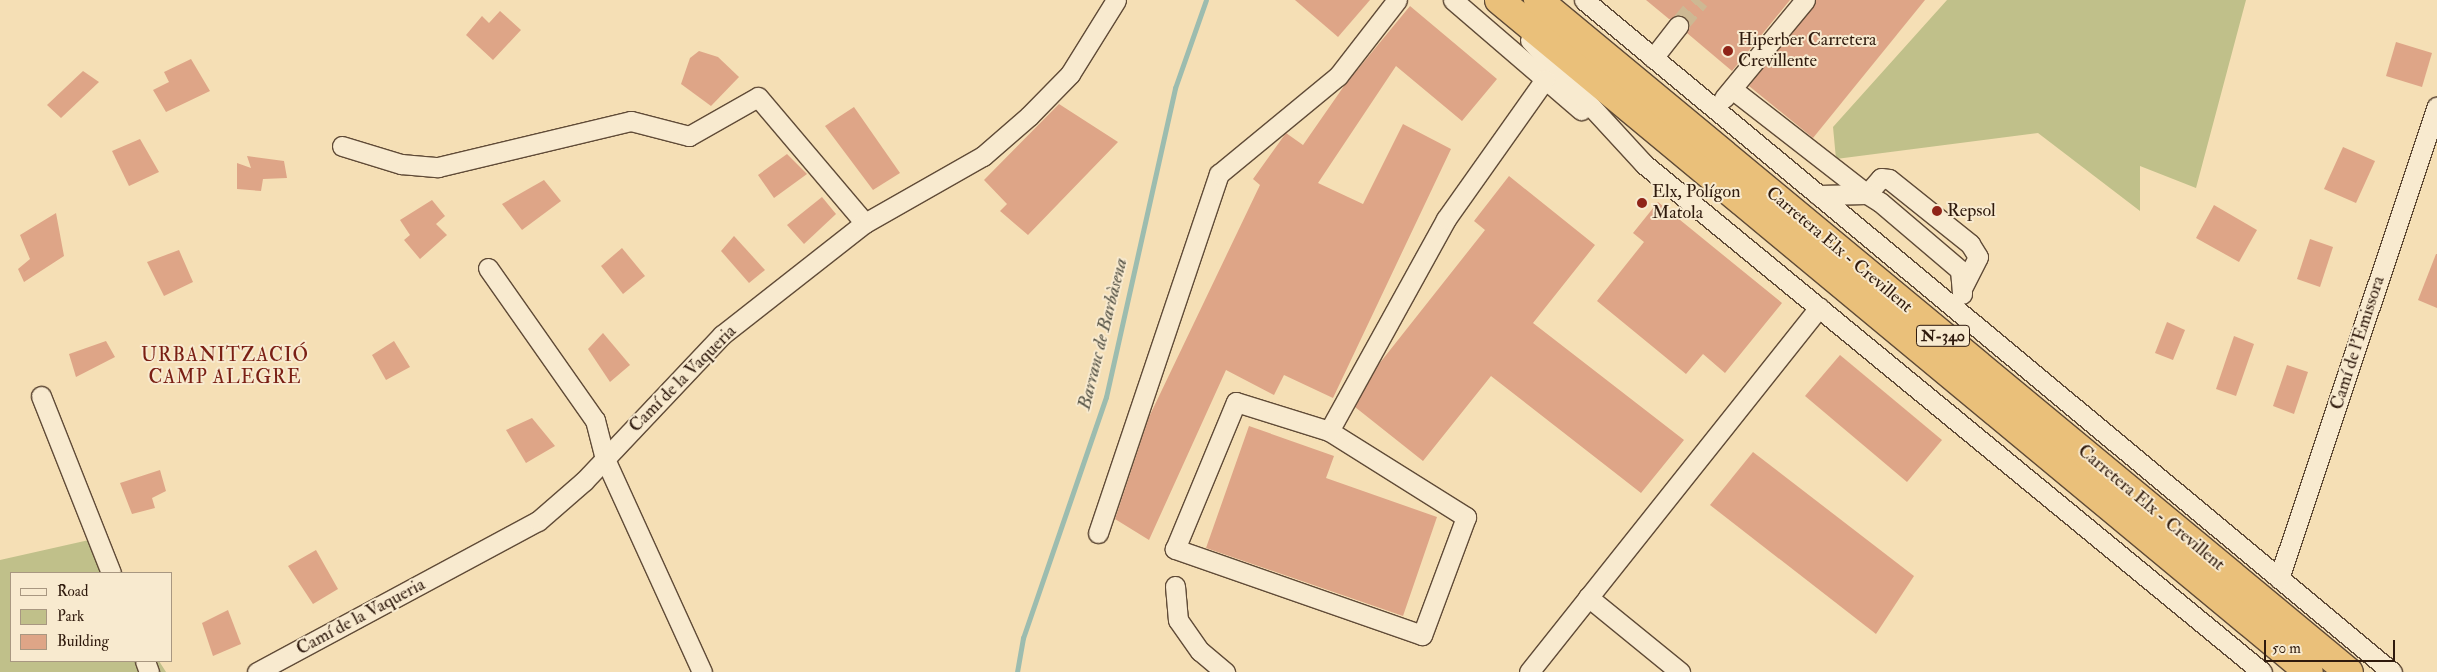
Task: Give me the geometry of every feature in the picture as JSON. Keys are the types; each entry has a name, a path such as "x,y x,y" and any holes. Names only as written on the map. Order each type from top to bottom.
{"highway":[{"name":"Carretera Elx - Crevillent","path":"1499,0 2309,672"},
{"name":"Carretera Elx - Crevillent","path":"1538,0 2349,672"}],"street":[{"name":"Camí de la Vaqueria","path":"257,672 538,521 605,459 722,335 865,223 983,156 1029,116 1070,74 1116,0"},
{"path":"1098,533 1219,174 1338,76 1397,0"},
{"path":"1453,0 1644,164 2262,672"},
{"path":"1494,0 1644,164"},
{"path":"1579,0 1598,12"},
{"path":"1584,0 2392,672"},
{"path":"1715,109 1805,0"},
{"path":"1649,54 1674,23"},
{"path":"1329,430 1446,219 1545,78"},
{"path":"1732,89 1941,252 1960,270 1962,288 1960,312"},
{"path":"342,146 400,164 438,167 631,121 689,136 758,97 865,223"},
{"name":"Camí de l'Emissora","path":"2279,578 2437,107"},
{"path":"1818,194 1866,194 1881,178 1889,179 1970,244 1978,257 1962,288"},
{"path":"488,268 595,420 605,459 702,672"},
{"path":"1529,672 1819,307"},
{"path":"41,396 110,572"},
{"path":"1236,402 1329,430 1466,517 1422,635 1176,550 1236,402"},
{"path":"1175,586 1178,620 1200,652 1225,672"},
{"path":"1588,598 1680,672"}],"green space":[{"path":"1947,0 2246,0 2196,188 2140,166 2140,211 2038,133 1836,159 1833,127"},
{"path":"89,540 107,572 10,572 10,662 160,662 166,672 0,672 0,560"}],"building":[{"path":"1295,0 1370,0 1338,37"},
{"name":"Hiperber Carretera Crevillente","path":"1646,0 1790,0 1732,71 1687,33 1685,17 1669,19"},
{"path":"1816,0 1925,0 1813,138 1749,86"},
{"path":"1410,6 1497,79 1462,121 1396,66 1318,183 1363,204 1403,124 1451,149 1333,398 1284,375 1274,395 1226,370 1149,540 1115,519 1149,417 1260,185 1253,179 1286,133 1303,145 1344,86"},
{"path":"500,11 521,30 493,60 466,35 482,16 489,23"},
{"path":"2396,42 2432,53 2422,87 2386,76"},
{"path":"699,51 718,57 739,77 711,106 681,84 690,58"},
{"path":"191,59 210,91 166,112 153,90 169,82 164,72"},
{"path":"83,71 99,82 61,118 47,105"},
{"path":"1059,104 1118,142 1028,235 1000,211 1007,204 984,180"},
{"path":"854,107 900,173 873,190 825,126"},
{"path":"140,139 159,172 129,186 112,151"},
{"path":"2343,147 2375,161 2356,203 2324,189"},
{"path":"787,154 807,174 774,198 758,175"},
{"path":"247,156 284,161 287,178 263,179 261,191 237,189 237,163 251,168"},
{"path":"1509,176 1595,245 1533,323 1684,440 1641,493 1491,376 1423,461 1355,407 1379,364 1485,230 1474,221"},
{"path":"544,180 561,201 522,230 502,204"},
{"path":"822,197 836,214 804,244 787,225"},
{"path":"432,200 445,216 436,224 447,235 420,259 404,240 410,235 400,220"},
{"path":"1658,202 1782,303 1725,373 1703,354 1686,374 1597,301 1644,242 1633,233"},
{"path":"2214,205 2257,230 2239,262 2196,238"},
{"path":"56,213 64,256 24,282 18,269 30,259 20,235"},
{"path":"734,236 765,270 749,283 721,251"},
{"path":"2310,239 2333,247 2320,287 2297,279"},
{"path":"622,248 645,276 623,294 601,266"},
{"path":"179,250 193,282 164,296 147,262"},
{"path":"2437,254 2437,308 2418,300"},
{"path":"2167,322 2185,330 2173,360 2155,353"},
{"path":"603,333 630,365 610,382 588,349"},
{"path":"2234,336 2254,344 2236,396 2216,389"},
{"path":"106,341 115,357 76,377 69,354"},
{"path":"394,341 410,367 386,380 372,355"},
{"path":"1840,355 1942,440 1907,482 1805,396"},
{"path":"2287,365 2308,372 2294,414 2273,406"},
{"path":"532,418 555,446 526,463 506,430"},
{"path":"1249,426 1334,456 1326,478 1437,517 1403,616 1206,548"},
{"path":"1753,452 1914,576 1876,634 1710,505"},
{"path":"160,470 166,491 152,498 155,508 132,514 120,483"},
{"path":"316,550 338,589 313,604 288,566"},
{"path":"228,610 241,644 213,656 202,623"}],"waterway":[{"name":"Barranc de Barbàsena","path":"1017,672 1023,638 1106,397 1175,88 1206,0"}],"tunnel":[{"path":"1678,26 1700,0"}],"place":[{"name":"Hiperber Carretera Crevillente","path":"1728,51"},
{"name":"Elx, Polígon Matola","path":"1642,203"},
{"name":"Repsol","path":"1937,211"}],"district":[{"name":"URBANITZACIÓ CAMP ALEGRE","path":"225,367"}]}
